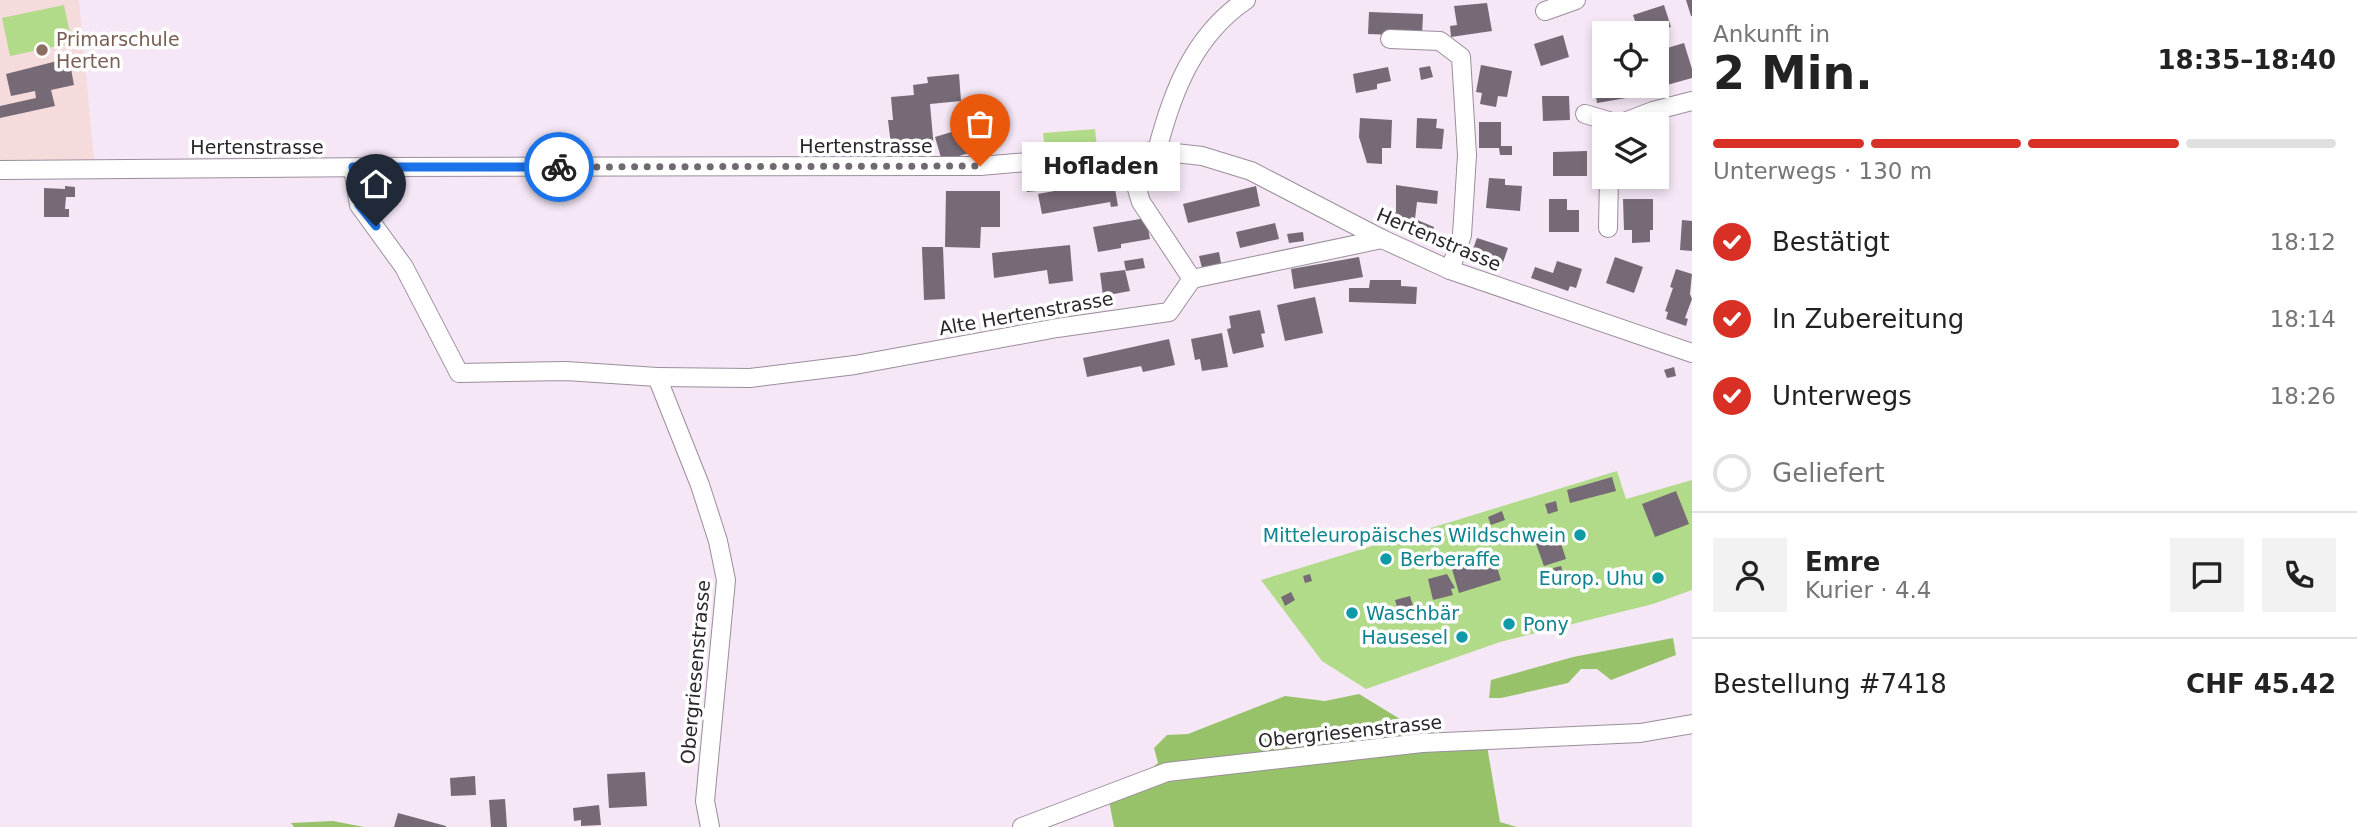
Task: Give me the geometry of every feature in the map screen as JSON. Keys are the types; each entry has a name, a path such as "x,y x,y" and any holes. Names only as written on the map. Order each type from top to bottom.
{"street":[{"path":"1157,151 1180,81 1201,41 1227,13 1246,0"},
{"path":"1545,11 1576,0"},
{"path":"1390,39 1440,41 1461,57 1467,155 1462,235 1450,270"},
{"path":"1650,112 1692,101"},
{"path":"1585,114 1592,116"},
{"name":"Hertenstrasse","path":"0,170 980,166 1157,151 1202,156 1251,171 1382,239 1450,270 1692,353"},
{"path":"1126,153 1141,202 1192,279 1382,239"},
{"path":"353,167 359,205 404,267 458,373 566,370 657,377"},
{"path":"1608,189 1608,228"},
{"name":"Alte Hertenstrasse","path":"657,377 763,377 855,365 1057,328 1169,312 1192,279"},
{"name":"Obergriesenstrasse","path":"657,377 700,485 718,541 726,580 705,801 710,827"},
{"name":"Obergriesenstrasse","path":"1022,827 1167,772 1422,743 1640,733 1692,724"}],"shaded area":[{"name":"Primarschule Herten","path":"0,0 79,0 95,170 0,170"}],"green space":[{"path":"64,5 72,43 10,56 2,18"},
{"path":"1095,129 1097,148 1045,153 1043,133"},
{"path":"1617,471 1626,499 1692,480 1692,590 1653,604 1500,642 1366,689 1322,661 1261,580"},
{"path":"1673,638 1676,655 1611,680 1597,669 1581,669 1568,683 1501,698 1489,698 1491,680 1573,657"},
{"path":"1359,694 1446,747 1487,746 1500,822 1517,827 1114,827 1109,801 1158,763 1154,748 1167,735 1188,734 1285,696 1325,701"},
{"path":"333,821 364,827 294,827 291,823"}],"building":[{"path":"1686,0 1692,0 1692,16 1691,16"},
{"path":"1487,3 1492,31 1451,37 1450,26 1457,25 1454,6"},
{"path":"1664,5 1671,27 1669,21 1635,21 1633,15"},
{"path":"1369,12 1423,14 1422,36 1368,34"},
{"path":"1563,35 1569,57 1541,66 1534,44"},
{"path":"1684,43 1692,78 1669,84 1669,47"},
{"path":"69,58 74,85 51,90 55,106 0,118 0,106 36,98 35,91 11,96 6,74"},
{"path":"1481,65 1512,71 1507,97 1498,96 1496,107 1480,104 1482,93 1476,92"},
{"path":"1430,66 1433,77 1421,80 1419,68"},
{"path":"1388,67 1391,81 1377,84 1377,89 1356,93 1353,74"},
{"path":"959,74 961,101 930,104 934,149 892,153 888,120 893,120 891,97 914,95 913,85 928,83 927,77"},
{"path":"1542,96 1569,96 1570,120 1543,121"},
{"path":"1596,98 1626,98 1597,103"},
{"path":"1360,118 1392,120 1391,148 1382,148 1382,164 1367,163 1359,137"},
{"path":"1417,118 1437,119 1436,128 1444,129 1442,149 1416,148"},
{"path":"991,120 998,144 981,152 942,161 935,137"},
{"path":"1479,122 1501,122 1501,146 1512,146 1512,155 1500,155 1499,148 1479,148"},
{"path":"1587,151 1587,176 1553,176 1553,152"},
{"path":"1103,166 1104,172 1112,172 1118,206 1111,207 1110,202 1042,214 1038,194 1076,187 1075,172"},
{"path":"1489,178 1505,179 1505,185 1522,186 1520,211 1486,208"},
{"path":"1036,180 1037,191 1027,192 1025,182"},
{"path":"1396,185 1438,191 1437,204 1417,202 1415,219 1434,227 1429,241 1403,229 1404,227 1392,220 1396,211"},
{"path":"65,186 75,187 75,197 66,197 65,209 69,209 69,217 44,217 44,188 65,189"},
{"path":"1256,186 1260,206 1188,223 1183,204"},
{"path":"946,191 1000,191 1000,227 981,227 980,248 945,247"},
{"path":"1549,199 1567,199 1567,210 1579,210 1579,232 1549,232"},
{"path":"1623,199 1653,199 1653,230 1650,230 1650,242 1632,243 1632,230 1624,230"},
{"path":"1146,218 1150,239 1121,244 1121,248 1098,252 1093,227"},
{"path":"1682,220 1692,221 1692,251 1680,250"},
{"path":"1275,223 1279,239 1240,248 1236,232"},
{"path":"1303,232 1304,241 1289,243 1287,234"},
{"path":"1477,238 1508,248 1501,268 1470,257"},
{"path":"1070,245 1073,281 1049,284 1047,270 994,278 992,253"},
{"path":"922,247 943,247 945,299 924,300"},
{"path":"1219,252 1222,268 1203,272 1199,256"},
{"path":"1359,257 1363,277 1294,289 1291,269"},
{"path":"1615,257 1643,267 1634,293 1606,283"},
{"path":"1143,258 1145,268 1126,271 1124,261"},
{"path":"1557,261 1582,269 1576,288 1570,286 1568,291 1531,278 1535,267 1553,273"},
{"path":"1676,269 1692,274 1692,299 1685,318 1688,319 1686,326 1666,319 1668,312 1665,311"},
{"path":"1125,270 1130,291 1103,296 1100,273"},
{"path":"1370,280 1401,280 1401,286 1417,287 1416,304 1349,302 1349,288 1369,288"},
{"path":"1315,297 1323,333 1285,341 1277,305"},
{"path":"1260,310 1265,333 1261,334 1264,347 1233,354 1227,329 1231,328 1229,316"},
{"path":"1222,333 1228,367 1202,371 1200,359 1195,360 1191,339"},
{"path":"1169,339 1175,365 1143,372 1141,366 1087,377 1083,358"},
{"path":"1674,367 1676,376 1667,378 1664,370"},
{"path":"1612,477 1616,491 1570,503 1567,490"},
{"path":"1676,491 1689,524 1655,537 1642,504"},
{"path":"1556,501 1558,511 1548,514 1545,504"},
{"path":"1502,511 1505,520 1491,525 1488,517"},
{"path":"1558,534 1566,559 1544,566 1535,541"},
{"path":"1483,554 1485,559 1494,557 1501,580 1459,593 1452,569 1478,561 1477,556"},
{"path":"1561,566 1563,573 1556,575 1553,568"},
{"path":"1310,574 1312,581 1305,583 1303,576"},
{"path":"1447,574 1455,588 1451,589 1453,595 1433,600 1428,579"},
{"path":"1291,592 1295,600 1285,606 1281,597"},
{"path":"1410,596 1413,606 1398,610 1395,600"},
{"path":"1533,621 1534,628 1526,629 1525,623"},
{"path":"645,772 647,806 609,808 607,774"},
{"path":"475,776 476,795 451,796 450,778"},
{"path":"505,799 507,827 491,827 489,800"},
{"path":"599,805 601,825 581,826 581,820 574,821 573,808"},
{"path":"398,813 446,826 446,827 394,827"}],"way so far":[{"path":"559,167 980,166"}],"place":[{"name":"Primarschule Herten","path":"42,50"},
{"name":"Hofladen","path":"980,166"},
{"name":"Mitteleuropäisches Wildschwein","path":"1580,535"},
{"name":"Berberaffe","path":"1386,559"},
{"name":"Europ. Uhu","path":"1658,578"},
{"name":"Waschbär","path":"1352,613"},
{"name":"Pony","path":"1509,624"},
{"name":"Hausesel","path":"1462,637"}],"route":[{"path":"376,226 359,205 353,167 559,167"}]}
